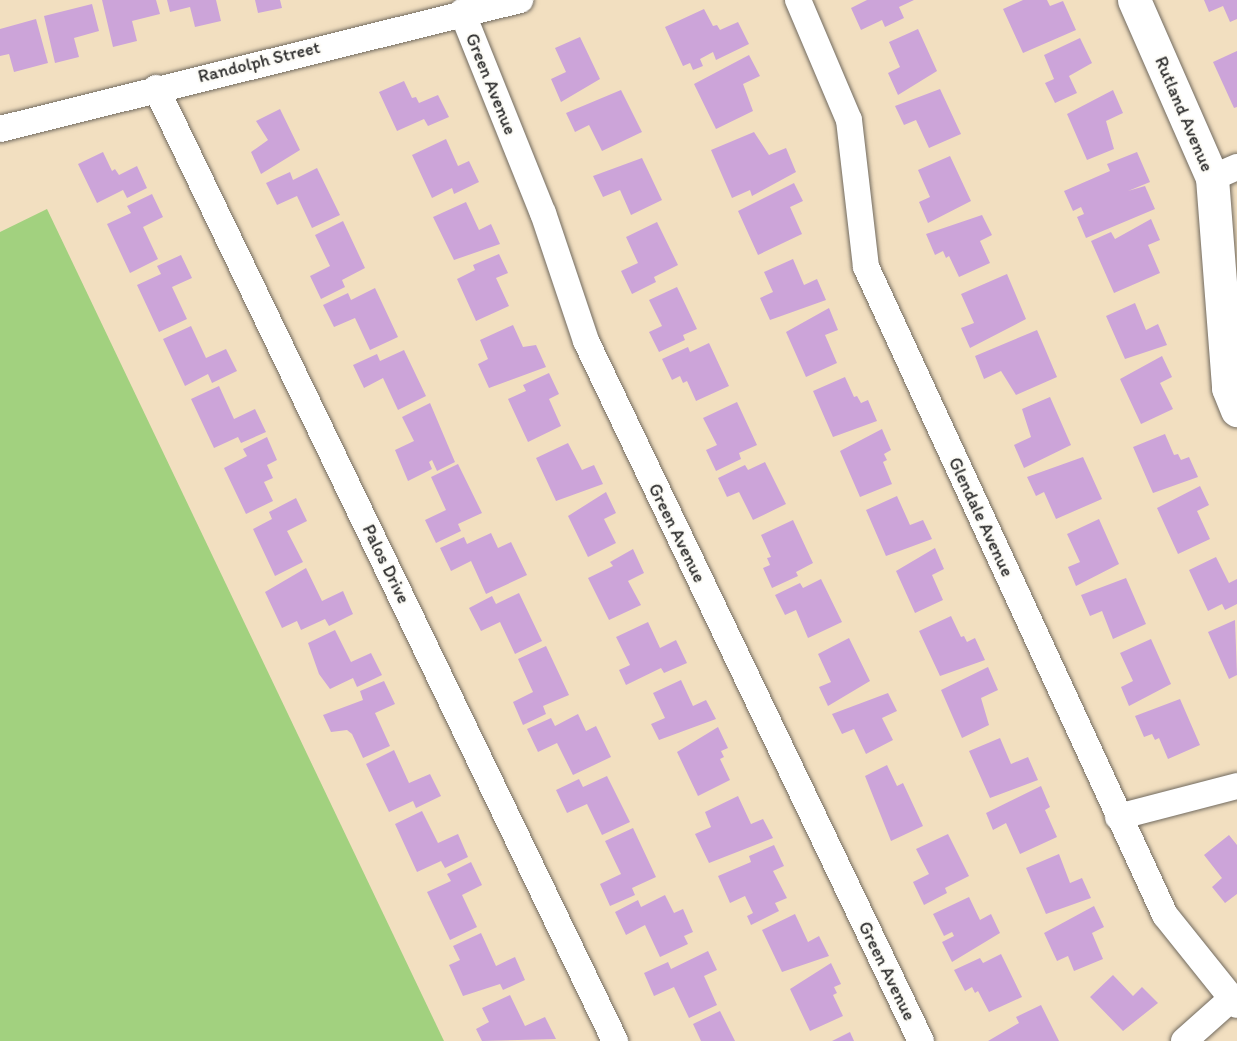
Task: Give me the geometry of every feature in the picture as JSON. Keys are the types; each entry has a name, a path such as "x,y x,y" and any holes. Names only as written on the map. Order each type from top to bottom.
{"street":[{"name":"Randolph Street","path":"0,129 462,12 520,0"},
{"name":"Glendale Avenue","path":"798,0 849,120 866,267 1165,915 1234,1003"},
{"name":"Rutland Avenue","path":"1134,0 1224,173 1228,388 1237,410"},
{"name":"Green Avenue","path":"462,12 543,213 586,341 921,1041"},
{"name":"Palos Drive","path":"156,88 615,1041"},
{"path":"1118,817 1237,786"},
{"path":"1184,1041 1234,1003"}],"green space":[{"path":"47,209 444,1041 0,1041 0,232"}],"building":[{"path":"102,0 156,0 160,14 132,21 137,41 113,47"},
{"path":"167,0 216,0 221,21 195,27 190,7 170,12"},
{"path":"255,0 280,0 282,8 258,13"},
{"path":"867,0 914,0 899,7 904,18 885,27 882,20 861,30 851,8"},
{"path":"1023,0 1047,0 1050,6 1063,1 1076,30 1023,53 1003,9"},
{"path":"1204,0 1237,0 1237,19 1230,22 1223,6 1209,12"},
{"path":"92,4 99,31 74,38 79,57 55,63 44,16"},
{"path":"704,9 713,26 717,25 720,30 738,22 749,44 716,60 713,52 700,59 703,66 693,70 690,63 683,66 665,27"},
{"path":"36,19 48,63 14,72 9,54 0,56 0,29"},
{"path":"918,29 937,71 898,95 888,73 900,67 889,42"},
{"path":"580,37 600,79 561,102 551,79 566,72 555,48"},
{"path":"1080,38 1092,63 1069,76 1077,93 1055,103 1045,83 1054,79 1044,55"},
{"path":"1237,51 1237,107 1234,108 1213,62"},
{"path":"749,55 760,76 743,84 753,111 716,129 694,84"},
{"path":"404,81 412,98 416,97 419,103 438,95 449,117 428,126 424,119 397,131 379,92"},
{"path":"940,89 961,134 929,148 916,120 904,125 895,106"},
{"path":"621,90 642,132 602,151 589,125 575,132 566,113"},
{"path":"1113,90 1123,113 1106,121 1114,149 1087,160 1067,114"},
{"path":"280,109 300,150 261,174 251,152 268,140 256,121"},
{"path":"754,132 769,155 786,148 796,172 752,196 750,190 732,198 711,150"},
{"path":"446,139 458,166 469,161 479,182 454,194 452,188 432,198 412,155"},
{"path":"103,152 112,171 115,169 119,175 137,166 147,188 127,198 123,190 97,203 78,164"},
{"path":"1137,152 1150,182 1128,191 1145,186 1155,209 1086,238 1077,217 1084,214 1081,207 1073,211 1064,191 1110,171 1107,164"},
{"path":"950,156 971,201 928,223 919,202 930,197 918,170"},
{"path":"642,158 662,200 631,215 620,190 603,197 593,176"},
{"path":"317,168 340,215 312,228 297,196 277,205 266,183 290,172 293,180"},
{"path":"794,183 803,201 790,207 802,234 758,255 738,211"},
{"path":"152,194 163,217 143,227 158,259 130,273 107,224 131,213 127,206"},
{"path":"466,202 479,230 491,224 500,244 454,260 433,217"},
{"path":"982,215 992,235 980,241 990,263 959,277 949,256 946,258 943,251 935,255 926,234"},
{"path":"1151,219 1160,240 1148,245 1160,273 1114,293 1091,241 1111,232 1115,239"},
{"path":"343,221 365,268 342,280 345,287 321,299 310,276 330,266 315,235"},
{"path":"657,222 678,265 654,277 656,282 632,294 621,271 638,263 626,237"},
{"path":"499,254 508,273 496,278 509,306 476,321 457,279 475,270 473,265"},
{"path":"181,255 192,278 172,287 187,319 159,332 137,285 161,274 157,266"},
{"path":"793,259 804,285 817,279 826,300 770,320 760,298 773,292 764,272"},
{"path":"1007,274 1026,319 970,348 961,328 974,323 961,294"},
{"path":"677,287 697,329 683,335 685,340 659,352 649,332 662,326 649,300"},
{"path":"375,288 398,337 370,350 355,318 334,327 323,305 348,293 351,300"},
{"path":"1135,303 1146,330 1158,324 1167,345 1125,359 1106,316"},
{"path":"829,308 838,330 825,335 837,363 806,377 786,332"},
{"path":"513,325 523,347 536,345 546,367 489,388 478,364 488,359 480,340"},
{"path":"191,326 206,358 226,349 237,371 212,383 208,374 185,386 163,339"},
{"path":"1037,330 1057,377 1016,395 1001,371 984,379 975,356"},
{"path":"709,343 729,386 696,401 687,381 683,383 680,376 672,380 662,359 688,347 690,352"},
{"path":"404,350 426,396 398,410 383,378 364,388 353,365 377,354 380,361"},
{"path":"1162,356 1172,377 1160,383 1173,409 1141,424 1120,379"},
{"path":"549,373 559,394 549,399 561,426 528,442 508,399 526,391 523,385"},
{"path":"845,377 854,397 857,396 861,403 868,400 877,421 833,437 813,391"},
{"path":"219,386 234,419 255,409 266,432 241,443 238,437 214,448 191,399"},
{"path":"1050,397 1071,445 1024,468 1014,445 1031,437 1022,409"},
{"path":"737,402 757,445 739,453 741,459 716,471 706,450 717,445 703,418"},
{"path":"430,403 455,462 437,471 432,460 429,462 432,469 408,481 395,450 414,441 402,417"},
{"path":"882,429 891,450 884,454 887,460 883,462 892,484 860,497 840,451"},
{"path":"1165,434 1174,455 1178,454 1181,460 1189,457 1198,477 1153,493 1133,447"},
{"path":"267,437 277,460 267,465 273,478 264,482 273,501 246,514 224,468 247,456 243,449"},
{"path":"568,443 582,470 594,465 603,484 556,501 536,458"},
{"path":"1083,457 1102,499 1056,519 1044,492 1036,496 1027,477"},
{"path":"765,462 786,504 753,520 739,492 727,497 718,478 745,465 748,470"},
{"path":"458,464 482,513 458,524 461,531 436,543 425,520 446,510 431,477"},
{"path":"1200,486 1209,505 1197,511 1210,539 1178,554 1157,508"},
{"path":"606,492 616,513 604,519 616,543 588,557 568,516"},
{"path":"897,496 910,525 923,520 932,539 886,556 866,510"},
{"path":"296,498 307,521 287,531 303,562 275,576 253,529 272,519 269,512"},
{"path":"1099,519 1119,564 1076,586 1068,567 1080,562 1067,534"},
{"path":"793,520 813,563 796,572 798,576 772,588 763,568 770,565 767,558 771,557 761,535"},
{"path":"491,533 498,548 511,542 527,575 486,594 471,561 451,571 440,548 464,537 467,544"},
{"path":"935,548 944,569 932,575 943,600 915,613 896,571"},
{"path":"633,549 644,573 628,581 641,605 609,620 588,578 613,566 610,562"},
{"path":"1216,557 1229,583 1237,579 1237,604 1225,610 1222,604 1208,611 1189,570"},
{"path":"306,568 322,601 343,591 353,614 329,626 325,619 301,630 297,621 282,628 265,592"},
{"path":"1126,578 1146,624 1113,639 1102,611 1090,616 1081,595"},
{"path":"821,579 842,622 808,638 796,610 785,615 775,595 800,583 803,588"},
{"path":"519,593 542,641 515,654 500,622 481,631 469,608 492,596 496,604"},
{"path":"951,616 961,637 964,636 967,642 975,638 985,660 940,676 919,631"},
{"path":"1235,620 1237,675 1229,679 1208,632"},
{"path":"648,622 660,648 676,640 687,663 664,673 661,668 626,685 619,670 630,665 616,637"},
{"path":"335,630 351,662 371,653 382,675 357,687 353,678 330,689 319,674 308,643"},
{"path":"849,638 870,681 828,706 819,687 831,682 818,654"},
{"path":"1151,639 1171,684 1129,706 1121,687 1133,681 1120,653"},
{"path":"546,646 569,695 543,706 546,714 523,725 513,702 533,692 518,659"},
{"path":"988,667 998,690 981,698 989,725 962,738 941,690"},
{"path":"681,680 693,706 706,700 716,719 659,740 651,724 665,718 653,693"},
{"path":"384,681 395,704 375,713 390,746 363,758 352,734 347,730 331,732 323,715 363,700 360,691"},
{"path":"888,693 897,711 882,718 893,740 866,754 854,729 842,734 832,714"},
{"path":"1180,699 1200,745 1168,759 1159,738 1155,740 1152,734 1144,737 1135,716"},
{"path":"578,714 586,731 596,726 611,757 573,775 557,743 538,752 527,729 551,718 555,726"},
{"path":"718,727 728,748 721,751 724,757 720,759 730,780 698,796 677,752"},
{"path":"1000,738 1011,764 1028,757 1038,780 990,798 969,751"},
{"path":"394,750 409,783 430,774 441,796 416,808 413,801 389,812 366,764"},
{"path":"887,765 897,786 903,783 923,826 891,841 865,776"},
{"path":"607,776 630,822 602,835 587,804 567,813 556,790 579,779 583,787"},
{"path":"1041,786 1050,807 1045,810 1057,837 1020,854 1006,823 993,830 986,813"},
{"path":"738,796 751,824 763,819 773,838 709,863 695,834 711,827 705,812"},
{"path":"422,811 438,843 458,834 468,857 445,868 441,861 417,872 395,824"},
{"path":"633,828 656,877 632,888 635,895 610,906 600,884 621,874 605,841"},
{"path":"948,834 969,876 945,888 947,893 924,905 913,882 929,874 916,849"},
{"path":"1229,835 1237,845 1237,894 1225,903 1212,887 1222,878 1204,855"},
{"path":"774,845 784,866 773,871 787,898 775,903 779,911 751,925 747,916 753,913 745,896 730,903 718,876 751,862 749,856"},
{"path":"1059,854 1070,883 1082,878 1091,898 1046,914 1026,868"},
{"path":"471,862 482,885 462,895 477,927 450,940 427,892 451,881 447,874"},
{"path":"665,895 674,913 683,909 693,932 684,936 688,944 660,957 645,925 626,935 615,912 638,900 641,907"},
{"path":"969,897 980,920 991,914 1000,933 952,962 942,942 954,936 952,932 944,936 933,914"},
{"path":"1094,906 1104,927 1092,933 1103,959 1074,971 1068,956 1057,961 1044,933"},
{"path":"795,914 808,942 819,936 829,956 782,972 762,930"},
{"path":"481,933 496,966 515,957 525,980 503,990 500,984 463,996 449,965 460,960 453,946"},
{"path":"708,951 717,970 704,976 717,1005 689,1018 674,987 654,996 644,973 668,962 671,969"},
{"path":"1001,954 1022,997 989,1012 978,991 975,993 972,987 965,991 954,970 980,958 983,963"},
{"path":"831,963 841,984 834,987 837,993 833,995 843,1016 810,1031 790,989"},
{"path":"1113,975 1133,996 1142,987 1158,1003 1123,1031 1090,997"},
{"path":"510,995 525,1026 545,1017 556,1039 482,1041 476,1029 489,1022 482,1008"},
{"path":"1041,1005 1059,1041 988,1041 1019,1023 1016,1017"},
{"path":"720,1011 735,1041 701,1041 693,1024"},
{"path":"850,1032 854,1041 832,1041"}]}
